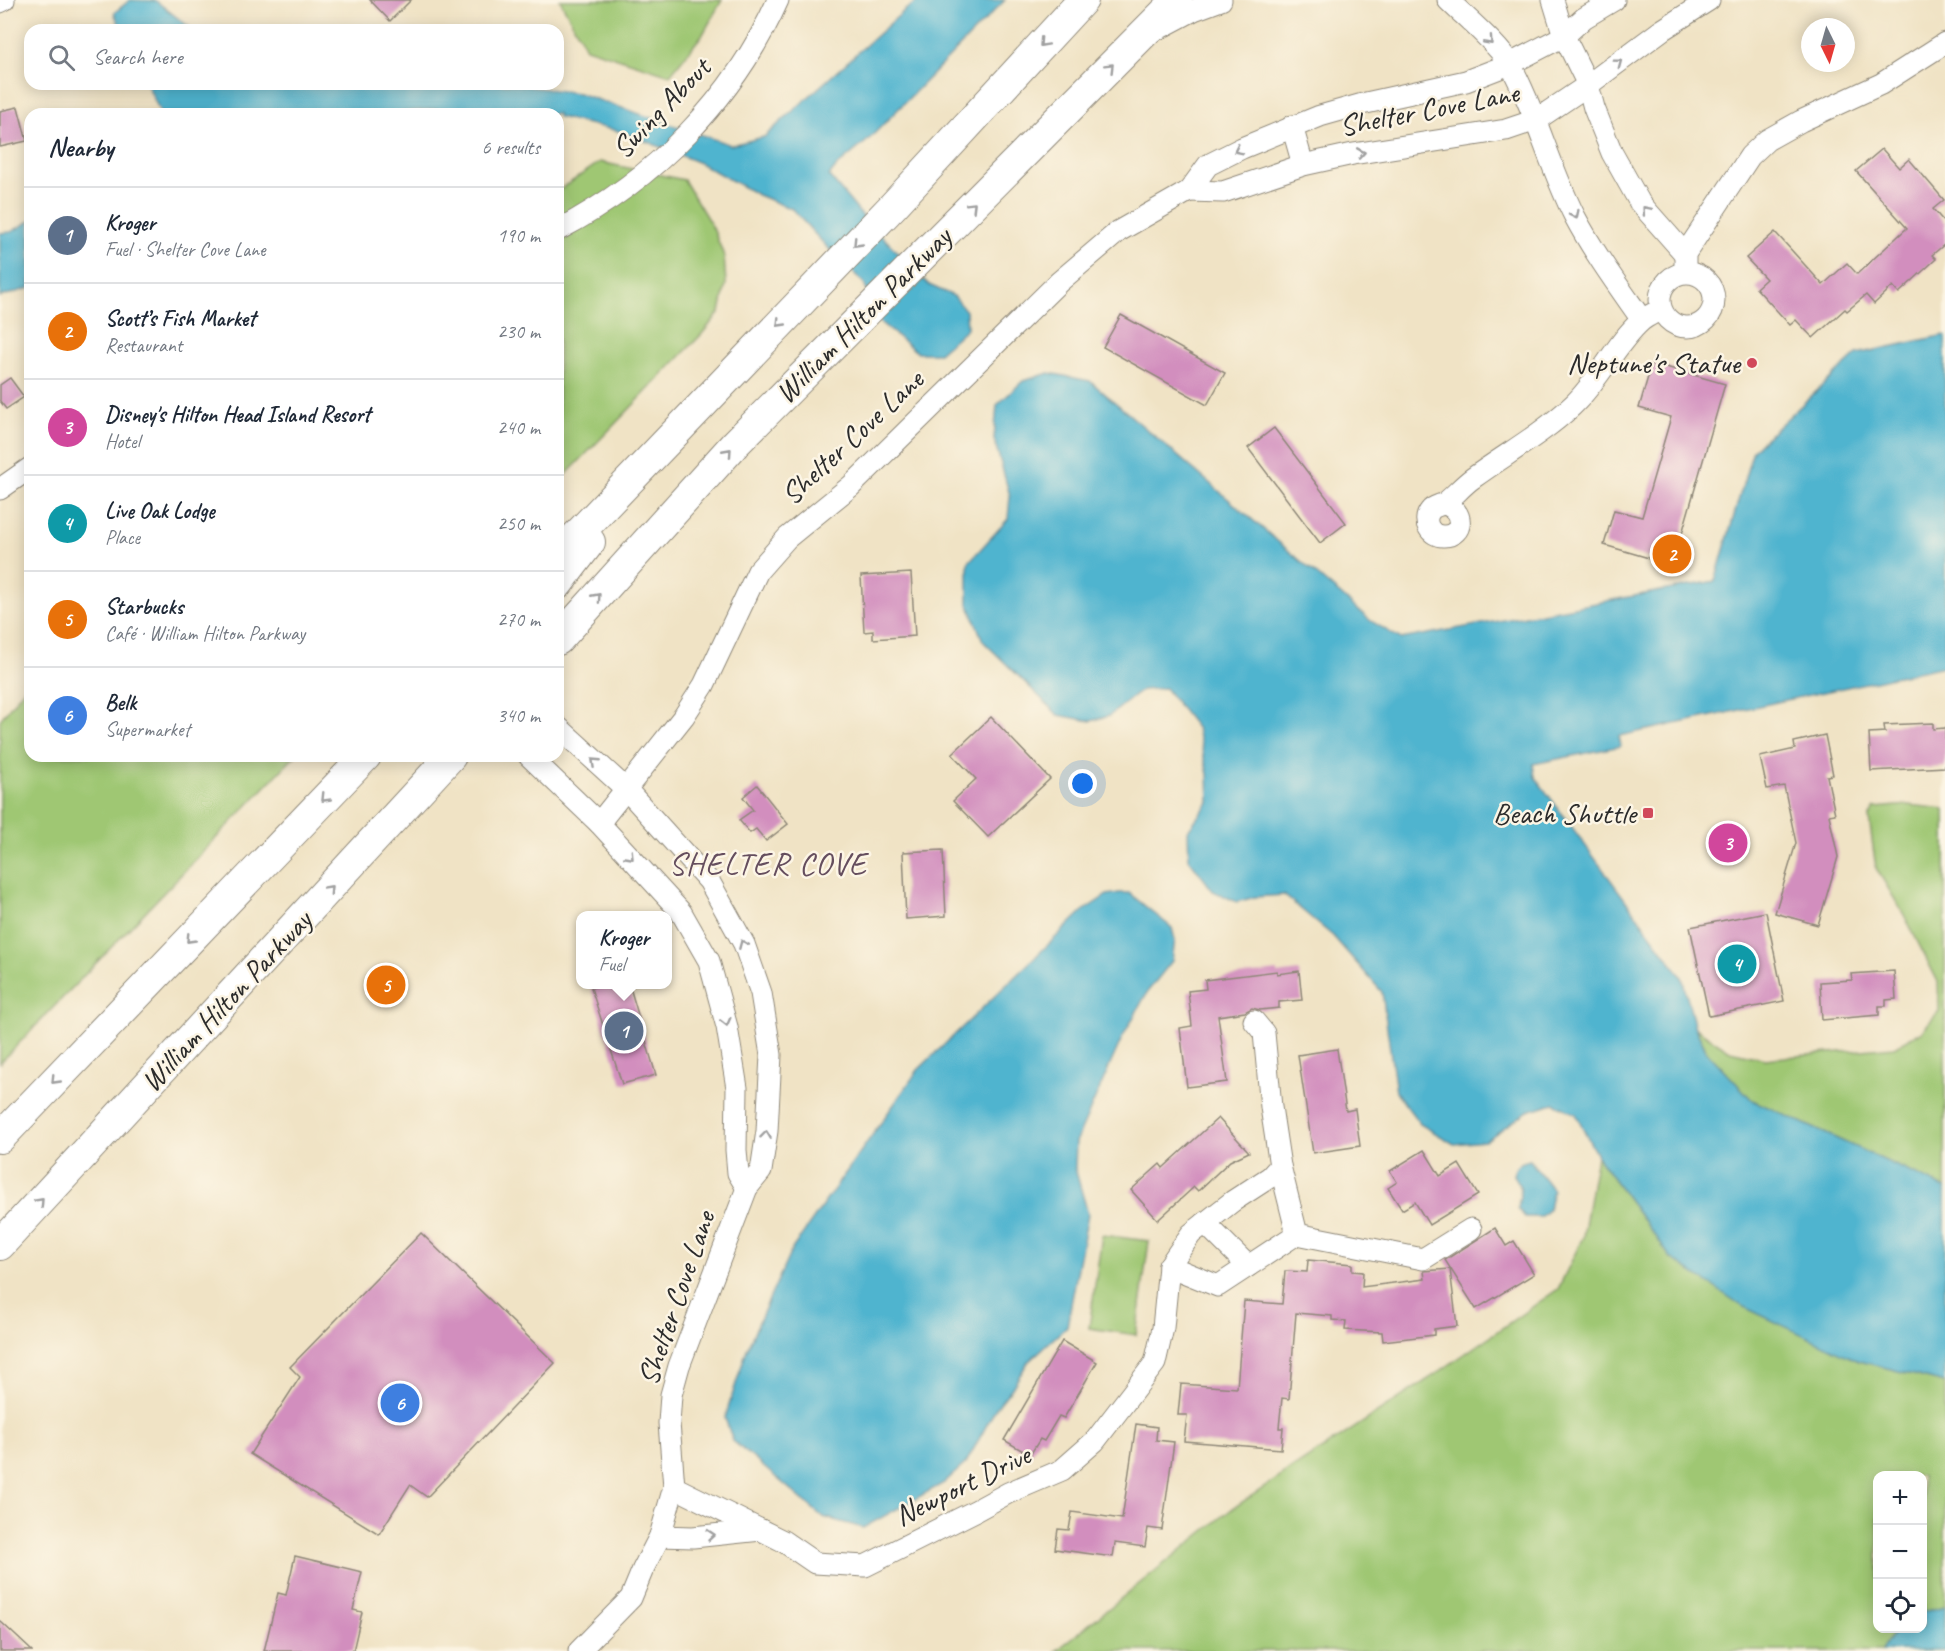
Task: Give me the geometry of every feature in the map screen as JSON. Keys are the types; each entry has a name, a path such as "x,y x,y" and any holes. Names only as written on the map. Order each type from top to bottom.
{"highway":[{"name":"William Hilton Parkway","path":"564,549 893,206 1083,0"},
{"path":"1136,40 1171,0"},
{"name":"William Hilton Parkway","path":"564,633 735,444 1177,0"},
{"path":"564,576 670,437"},
{"path":"0,1138 360,762"},
{"name":"William Hilton Parkway","path":"0,1245 446,762"}],"street":[{"name":"Swing About","path":"564,226 634,182 665,156 711,108 744,63 778,0"},
{"path":"1136,40 1194,10 1221,0"},
{"path":"1448,0 1510,64 1536,120 1575,216 1591,245 1642,320"},
{"path":"1553,0 1564,36 1588,85 1594,108 1612,153 1640,203 1685,263 1696,274 1706,279 1712,288 1715,299 1713,310 1698,326 1687,328 1667,319 1659,300 1662,290 1667,281 1685,263 1750,156 1767,140 1800,121 1881,84 1945,43"},
{"name":"Shelter Cove Lane","path":"599,823 684,716 704,685 758,571 787,538 851,486 1059,282 1119,231 1189,191 1208,165 1292,126 1366,103 1466,81 1510,64 1564,36 1584,18 1614,0"},
{"name":"Shelter Cove Lane","path":"1189,191 1223,192 1303,165 1353,154 1506,130 1536,120 1662,30 1709,0"},
{"name":"Shelter Cove Lane","path":"1292,126 1303,165"},
{"path":"1444,504 1471,479 1550,424 1573,405 1642,320 1661,309"},
{"path":"0,489 24,472"},
{"name":"Shelter Cove Lane","path":"564,732 626,789 709,881 744,944 761,993 771,1055 767,1131 761,1171 747,1188 679,1366 671,1395 669,1423 674,1487 660,1536 631,1598 579,1651"},
{"name":"Shelter Cove Lane","path":"535,762 599,823 681,912 709,962 727,1027 736,1088 738,1173 747,1188"},
{"path":"1254,1021 1264,1034 1271,1107 1280,1166 1297,1234"},
{"name":"Newport Drive","path":"674,1487 783,1541 815,1563 865,1566 1008,1493 1062,1470 1095,1441 1155,1363 1163,1328 1169,1266 1191,1234 1233,1201 1270,1177 1280,1166"},
{"path":"1205,1223 1248,1266"},
{"path":"1169,1266 1218,1286 1297,1234 1423,1259 1471,1229"},
{"path":"660,1536 693,1537 762,1530"}],"green space":[{"path":"560,0 722,0 703,34 670,75 586,48"},
{"path":"600,162 684,180 713,228 724,256 726,284 720,312 702,334 564,477 564,187"},
{"path":"24,689 24,762 289,762 0,1063 0,720"},
{"path":"1909,805 1945,809 1945,1188 1752,1100 1707,1052 1695,1028 1730,1051 1765,1059 1894,1047 1922,1031 1939,1011 1938,982 1903,913 1876,868 1869,818 1875,808"},
{"path":"1597,1156 1671,1258 1856,1360 1945,1383 1945,1606 1927,1611 1927,1471 1873,1471 1873,1633 1892,1633 1882,1651 1056,1651 1233,1508 1430,1378 1558,1289 1583,1237"},
{"path":"1102,1235 1149,1241 1136,1335 1089,1328"}],"water":[{"path":"130,0 156,1 185,24 119,24 114,13"},
{"path":"919,0 1005,0 867,141 837,166 829,176 859,212 929,285 954,296 966,311 967,328 939,353 918,353 875,318 864,283 792,209 758,195 700,163 623,132 564,118 564,108 158,108 150,90 555,90 578,93 731,145 764,137"},
{"path":"24,224 24,290 0,297 0,233 11,232"},
{"path":"1945,335 1945,666 1619,736 1621,746 1533,764 1535,777 1682,977 1695,1028 1707,1052 1752,1100 1945,1188 1945,1383 1856,1360 1744,1307 1671,1258 1597,1156 1576,1114 1554,1103 1528,1111 1485,1141 1454,1144 1420,1124 1396,1092 1382,992 1333,936 1284,895 1255,897 1237,902 1213,891 1189,859 1188,830 1209,802 1208,774 1197,729 1165,688 1142,690 1109,716 1091,721 1058,715 983,641 968,603 968,563 1008,519 1010,496 994,439 997,405 1023,381 1049,373 1090,381 1371,621 1401,639 1715,581 1753,450 1857,354"},
{"path":"1129,893 1172,928 1175,940 1172,961 1148,991 1122,1038 1076,1142 1075,1168 1088,1214 1067,1326 1028,1362 996,1408 966,1463 944,1483 863,1528 823,1517 733,1441 725,1418 748,1346 792,1249 918,1070 1083,911 1107,895"},
{"path":"1530,1160 1553,1190 1549,1209 1540,1217 1525,1217 1518,1209 1521,1188 1513,1175 1518,1164"},
{"path":"1945,1606 1945,1651 1882,1651 1893,1633 1927,1633 1927,1611"}],"building":[{"path":"370,0 411,0 390,21"},
{"path":"18,107 24,130 24,142 0,147 0,111"},
{"path":"1882,149 1899,168 1909,159 1944,200 1933,209 1945,223 1945,244 1932,255 1936,259 1899,293 1893,286 1874,304 1866,295 1847,311 1845,309 1813,338 1796,320 1790,325 1756,288 1766,279 1746,258 1775,232 1823,285 1847,263 1857,274 1907,228 1856,171"},
{"path":"1121,315 1225,373 1207,405 1103,347"},
{"path":"1652,363 1725,384 1673,565 1604,545 1614,510 1642,517 1671,417 1639,408"},
{"path":"10,378 24,397 6,409 0,401 0,385"},
{"path":"1274,428 1346,523 1320,543 1248,448"},
{"path":"911,573 915,636 873,639 873,631 864,632 861,576"},
{"path":"991,717 1050,779 988,837 953,801 976,779 952,754"},
{"path":"1933,723 1933,729 1945,728 1945,767 1871,771 1869,733 1885,732 1884,725"},
{"path":"1825,735 1833,775 1827,776 1835,814 1829,815 1838,857 1818,925 1775,913 1796,843 1784,786 1767,789 1760,757 1795,749 1794,742"},
{"path":"757,785 788,824 766,841 756,829 750,833 739,820 753,810 743,797"},
{"path":"943,850 946,916 906,919 903,852"},
{"path":"1766,912 1784,1001 1709,1016 1690,927"},
{"path":"1277,971 1277,974 1299,971 1302,1000 1279,1002 1279,1008 1260,1010 1252,1008 1245,1012 1218,1016 1227,1082 1187,1087 1180,1028 1192,1026 1188,991 1206,989 1205,980"},
{"path":"1894,971 1896,999 1886,1000 1886,1006 1879,1006 1879,1015 1822,1020 1820,982 1852,980 1851,974"},
{"path":"591,989 630,989 656,1075 622,1084"},
{"path":"1337,1049 1346,1111 1355,1109 1360,1146 1313,1153 1298,1055"},
{"path":"1218,1118 1249,1152 1230,1161 1198,1191 1194,1187 1158,1220 1131,1190 1160,1164 1163,1168"},
{"path":"1424,1150 1440,1176 1459,1164 1478,1195 1429,1225 1415,1202 1402,1210 1388,1188 1397,1182 1390,1171"},
{"path":"1495,1228 1506,1246 1514,1241 1534,1274 1476,1309 1445,1260"},
{"path":"421,1233 555,1363 427,1497 410,1485 379,1534 250,1454 300,1377 290,1367"},
{"path":"1308,1260 1352,1264 1352,1271 1363,1272 1362,1287 1425,1279 1424,1271 1450,1269 1457,1326 1434,1329 1434,1335 1383,1341 1382,1332 1345,1330 1346,1321 1332,1320 1332,1316 1296,1313 1289,1399 1282,1398 1279,1428 1283,1428 1281,1449 1184,1441 1187,1415 1178,1415 1181,1384 1237,1388 1244,1301 1282,1304 1285,1271 1307,1272"},
{"path":"1062,1341 1097,1362 1064,1418 1059,1416 1044,1441 1040,1439 1030,1455 1004,1440"},
{"path":"1136,1424 1157,1427 1156,1440 1174,1442 1162,1530 1148,1528 1145,1547 1115,1543 1113,1557 1055,1549 1058,1529 1069,1530 1072,1512 1122,1519"},
{"path":"295,1556 362,1572 353,1610 362,1612 353,1651 264,1651 278,1593 286,1595"},
{"path":"0,1621 32,1651 0,1651"}],"place":[{"name":"Neptune's Statue","path":"1752,363"},
{"name":"Scott’s Fish Market","path":"1672,554"},
{"name":"Beach Shuttle","path":"1648,813"},
{"name":"Disney's Hilton Head Island Resort","path":"1728,843"},
{"name":"Live Oak Lodge","path":"1737,964"},
{"name":"Starbucks","path":"386,985"},
{"name":"Kroger","path":"624,1031"},
{"name":"Belk","path":"400,1403"}],"district":[{"name":"SHELTER COVE","path":"768,863"}]}
